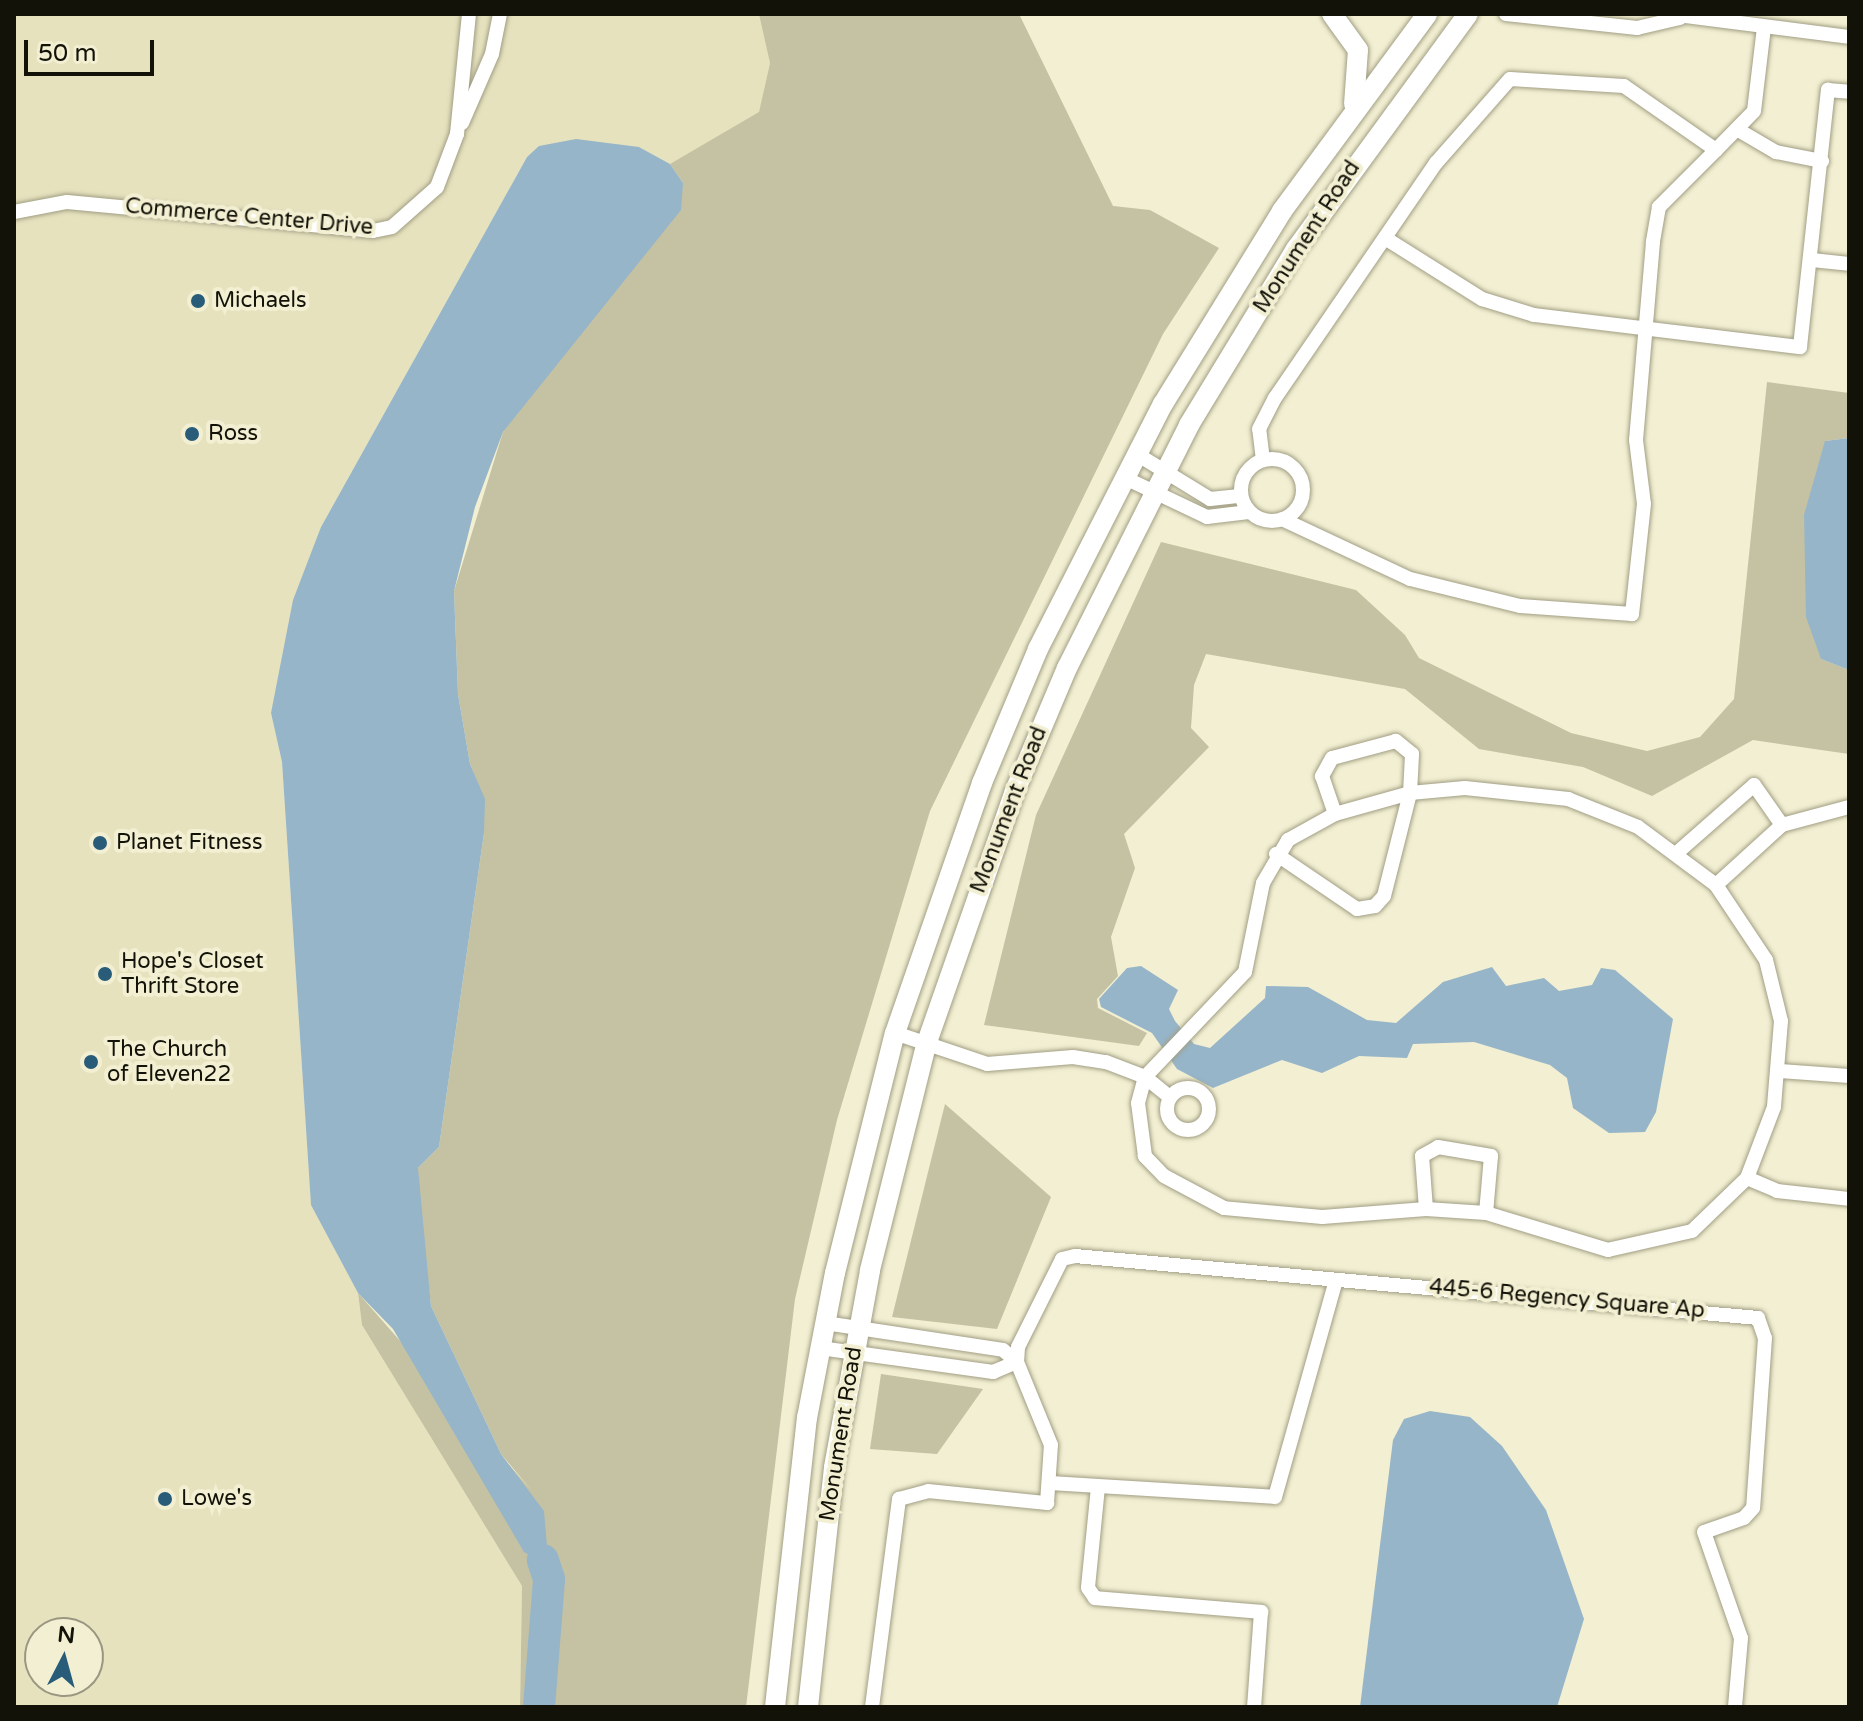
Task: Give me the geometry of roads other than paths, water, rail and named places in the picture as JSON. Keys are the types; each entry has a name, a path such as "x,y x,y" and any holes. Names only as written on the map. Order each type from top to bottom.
{"main road":[{"path":"1332,14 1358,50 1353,109"},
{"name":"Monument Road","path":"775,1707 825,1323 895,1033 1005,724 1135,453 1211,321 1353,109 1427,14"},
{"name":"Monument Road","path":"808,1707 858,1329 926,1045 1015,791 1164,470 1296,249 1468,14"}],"street":[{"path":"461,14 467,32"},
{"name":"Commerce Center Drive","path":"14,212 67,202 373,231 418,211 437,187 457,134 469,14"},
{"path":"457,134 492,54 500,14"},
{"path":"1506,14 1637,28 1675,16 1849,37"},
{"path":"1123,477 1151,494 1207,517 1249,512 1282,519 1410,579 1520,606 1632,614 1644,504 1636,440 1659,207 1716,150 1740,131 1754,111 1764,27"},
{"path":"1263,460 1259,429 1275,398 1436,163 1510,79 1624,86 1716,150"},
{"path":"1385,238 1482,299 1645,332 1800,347 1812,260 1828,90 1849,92"},
{"path":"1740,131 1776,152 1822,161"},
{"path":"1812,260 1849,264"},
{"path":"1135,453 1210,499 1240,496"},
{"path":"1249,512 1240,496 1247,471 1263,460 1290,465 1301,481 1297,508 1282,519"},
{"path":"1276,854 1357,909 1375,906 1410,793 1412,754 1396,741 1332,758 1322,776 1335,814"},
{"path":"1679,851 1754,785 1782,825"},
{"path":"1410,793 1541,793 1598,809 1679,851 1716,885 1776,985 1780,1071 1747,1178 1692,1231 1637,1249 1569,1244 1486,1213 1426,1209 1322,1217 1224,1208 1193,1194 1145,1156 1138,1103 1145,1077 1163,1052 1245,972 1276,854 1335,814 1410,793"},
{"path":"1716,885 1782,825 1849,807"},
{"path":"895,1033 987,1064 1073,1057 1145,1077 1170,1097"},
{"path":"1780,1071 1849,1076"},
{"path":"1426,1209 1422,1156 1438,1147 1491,1156 1486,1213"},
{"path":"1747,1178 1777,1191 1849,1199"},
{"name":"445-6 Regency Square Ap","path":"1017,1362 1062,1259 1075,1256 1758,1318 1765,1338 1753,1508 1744,1518 1704,1532 1741,1638 1735,1707"},
{"path":"1049,1483 1275,1497 1336,1280"},
{"path":"825,1323 1003,1350 1017,1362 1051,1445 1047,1503 928,1491 899,1499 872,1707"},
{"path":"934,1364 937,1341"},
{"path":"820,1348 993,1372 1017,1362"},
{"path":"1098,1487 1088,1588 1095,1598 1261,1612 1254,1707"}],"water":[{"path":"576,139 639,147 670,164 683,183 681,210 503,432 475,507 454,591 458,694 470,764 485,799 484,833 439,1147 418,1168 431,1306 501,1454 544,1511 548,1558 539,1561 524,1552 393,1329 358,1293 311,1205 282,762 271,713 293,600 321,527 527,157 539,146"},
{"path":"1849,438 1849,670 1821,659 1806,617 1804,515 1825,441"},
{"path":"1141,966 1178,990 1169,1009 1175,1021 1194,1044 1210,1048 1265,998 1266,986 1308,987 1367,1020 1396,1023 1443,982 1492,967 1506,986 1544,978 1559,991 1592,985 1601,968 1615,970 1673,1019 1656,1112 1645,1132 1609,1133 1573,1108 1567,1078 1550,1065 1474,1042 1413,1044 1407,1058 1359,1056 1322,1073 1282,1060 1213,1088 1177,1069 1152,1033 1101,1007 1099,999 1127,968"},
{"path":"1430,1411 1470,1417 1502,1446 1546,1510 1584,1619 1557,1707 1360,1707 1393,1440 1404,1419"}],"waterway":[{"path":"539,1707 549,1579 543,1560"}],"place":[{"name":"Michaels","path":"198,301"},
{"name":"Ross","path":"192,434"},
{"name":"Planet Fitness","path":"100,843"},
{"name":"Hope's Closet Thrift Store","path":"105,974"},
{"name":"The Church of Eleven22","path":"91,1062"},
{"name":"Lowe's","path":"165,1499"}]}
